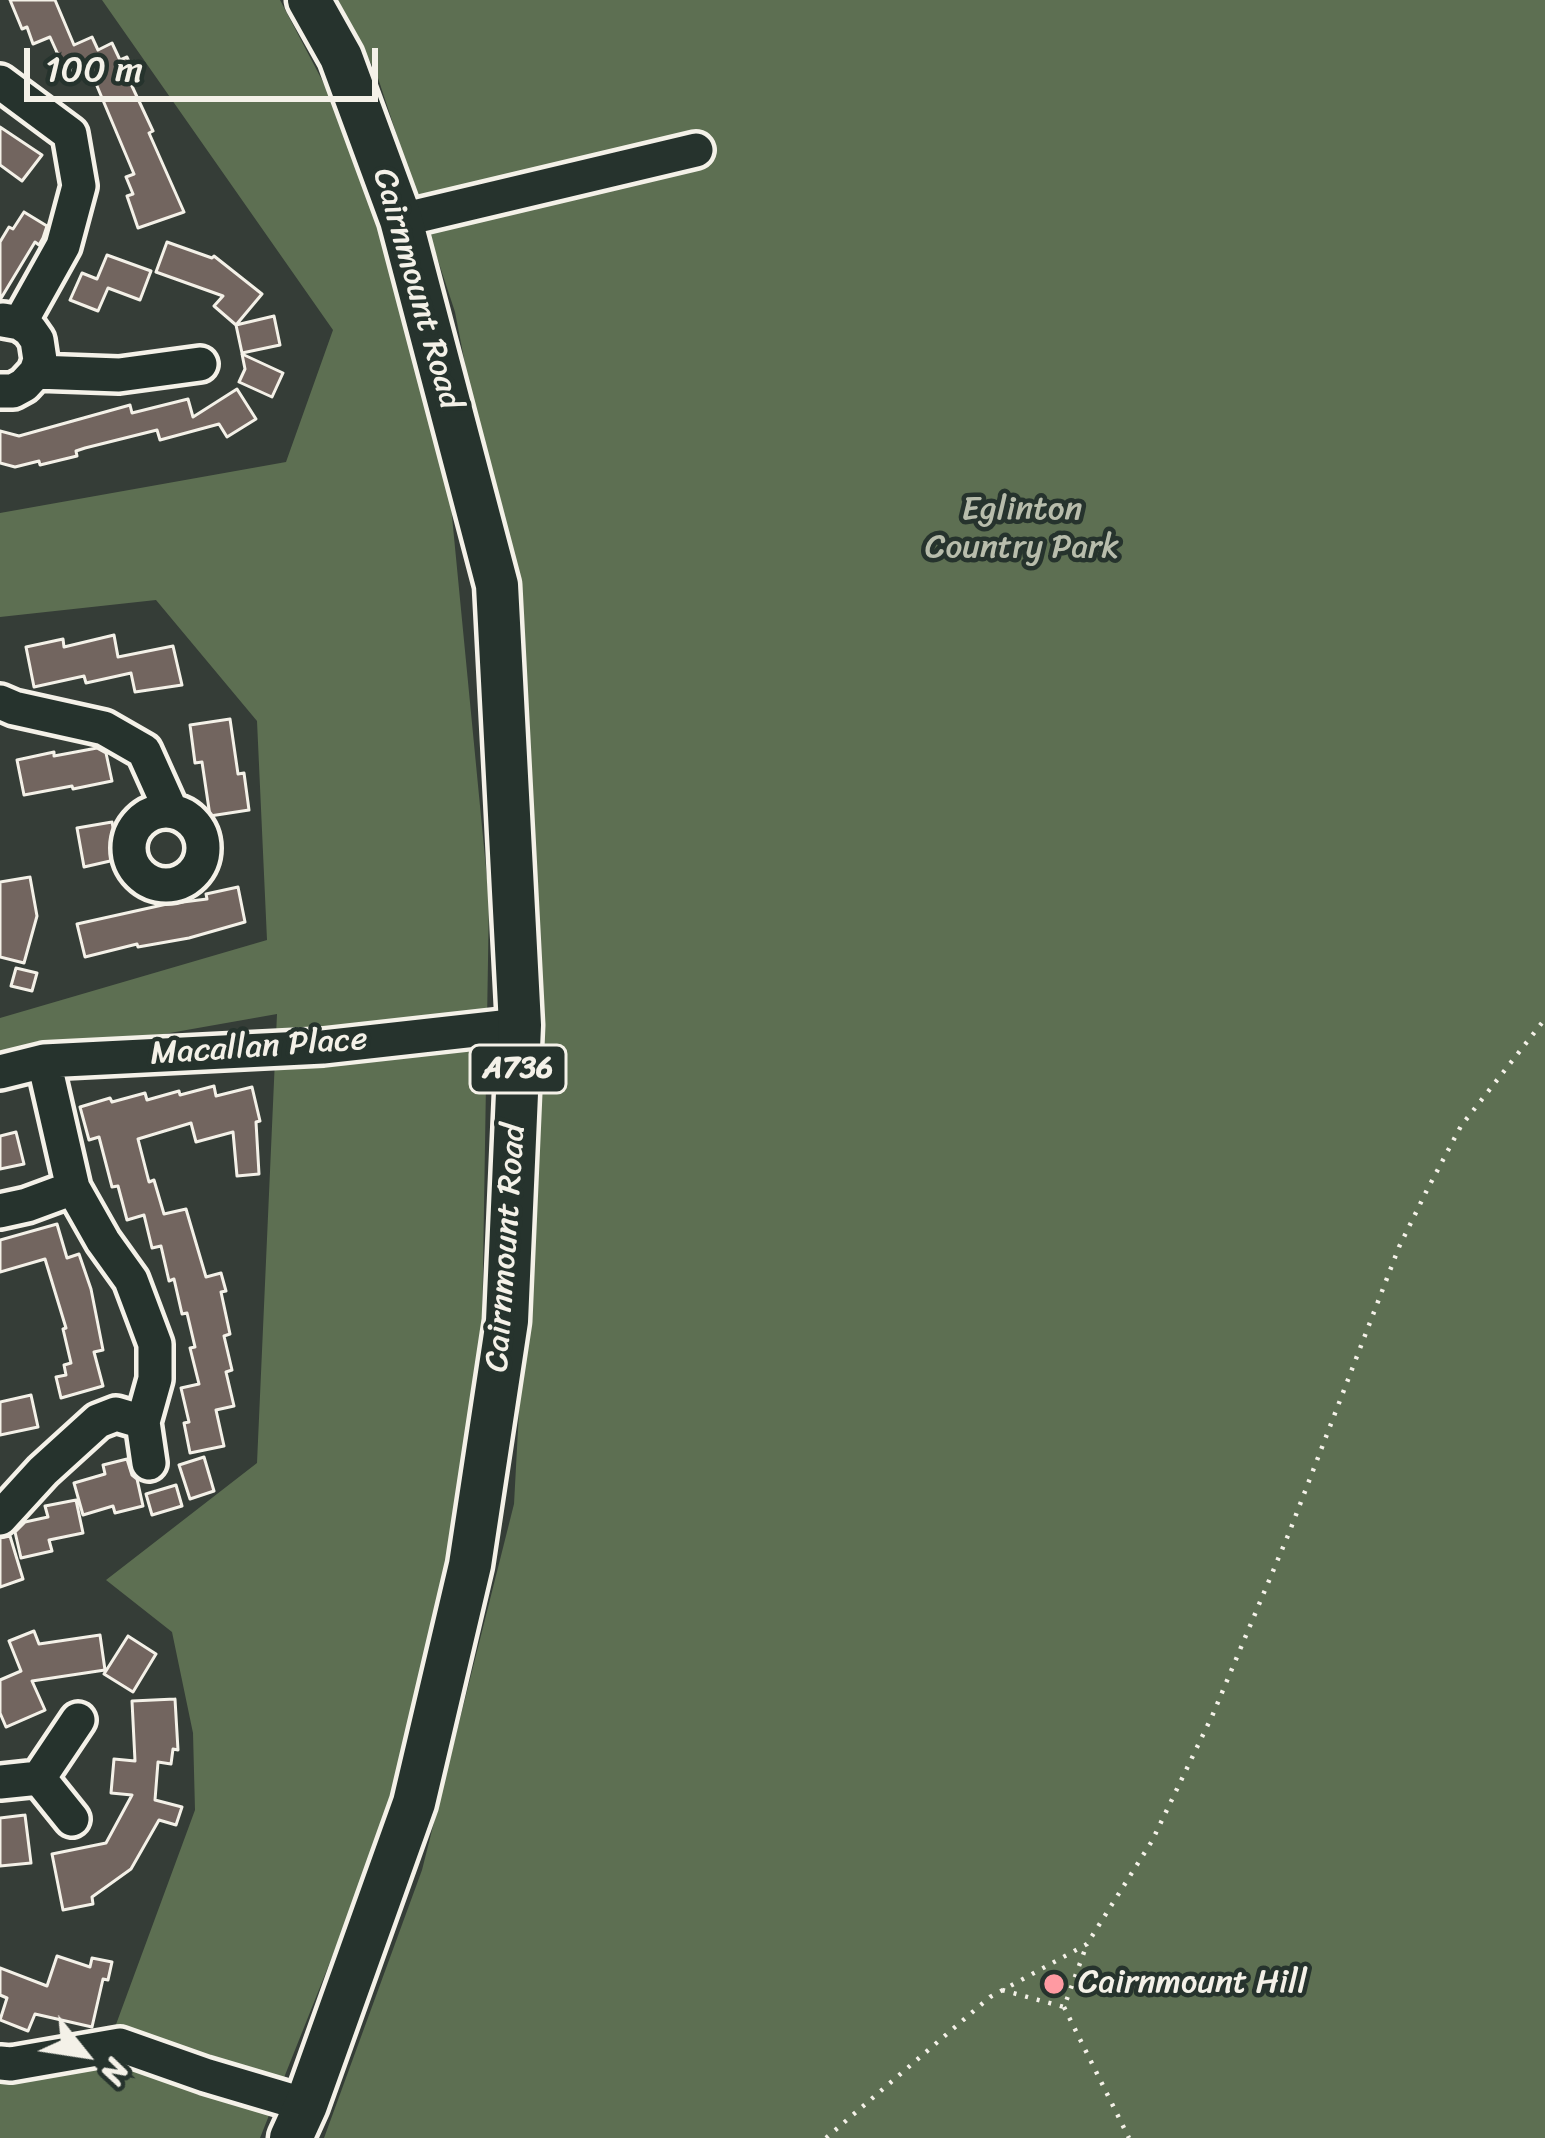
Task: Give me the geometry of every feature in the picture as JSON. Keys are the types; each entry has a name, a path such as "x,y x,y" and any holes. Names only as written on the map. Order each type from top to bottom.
{"main road":[{"name":"Cairnmount Road","path":"298,2121 414,1803 470,1565 507,1321 520,1025 497,585 401,220 341,57 309,0"}],"street":[{"path":"0,82 70,134 79,186 63,246 10,321 30,330 37,340 37,371 24,386 0,391"},
{"path":"401,220 696,150"},
{"path":"37,371 119,375 200,364"},
{"path":"0,702 104,728 144,751 171,811"},
{"name":"Macallan Place","path":"0,1072 44,1060 322,1047 520,1025"},
{"path":"44,1060 73,1187 130,1280 155,1344 155,1379 143,1422 149,1462"},
{"path":"0,1211 73,1187"},
{"path":"4,1506 98,1421 116,1414 143,1422"},
{"path":"39,1778 78,1720"},
{"path":"0,1782 39,1778"},
{"path":"39,1778 72,1819"},
{"path":"0,2062 120,2045 205,2074 298,2121"}],"path":[{"path":"1129,2138 1064,2007 1087,1944 1152,1840 1213,1714 1427,1190 1461,1126 1545,1019"},
{"path":"826,2138 990,1997 1087,1944"},
{"path":"1002,1990 1064,2007"}],"green space":[{"path":"102,0 280,0 354,141 445,444 489,899 481,1391 400,1786 260,2138 0,2138 0,2079 111,2038 195,1810 193,1733 172,1632 106,1580 257,1463 277,1014 0,1063 0,1018 267,940 257,721 156,600 0,617 0,513 286,462 333,330"},
{"name":"Eglinton Country Park","path":"338,0 1545,0 1545,2138 324,2138 422,1870 514,1504 541,1001 517,687 491,498 455,312 377,75"}],"building":[{"path":"10,0 55,0 74,45 92,37 98,50 112,43 120,60 127,57 138,81 131,84 153,131 149,133 184,212 138,228 127,196 133,194 126,177 134,174 89,67 74,74 69,65 64,68 50,37 33,44"},
{"path":"0,127 42,155 22,181 0,165"},
{"path":"24,212 47,226 0,300 0,242"},
{"path":"167,242 214,256 262,294 236,325 214,306 223,296 156,272"},
{"path":"107,255 151,271 140,300 108,288 98,311 70,300 82,273 97,279"},
{"path":"274,316 280,345 242,353 236,325"},
{"path":"242,354 283,373 272,397 239,382 245,369"},
{"path":"237,389 256,419 227,437 219,424 160,440 157,430 40,465 39,461 15,467 0,463 0,431 19,436 130,405 132,413 188,399 193,417"},
{"path":"114,635 118,657 173,646 182,685 135,692 131,673 86,683 84,676 34,687 26,647 63,639 64,647"},
{"path":"230,719 249,810 210,816 202,762 195,763 190,725"},
{"path":"97,748 106,753 112,781 24,795 17,760"},
{"path":"112,822 119,859 84,867 77,828"},
{"path":"30,877 37,916 24,963 0,957 0,882"},
{"path":"238,887 245,922 189,938 85,957 77,924 207,899 206,894"},
{"path":"16,968 37,973 32,991 11,986"},
{"path":"214,1086 216,1096 252,1087 260,1121 256,1122 259,1174 237,1176 233,1132 196,1142 191,1123 138,1139 149,1182 154,1180 164,1214 186,1209 206,1277 221,1273 226,1291 221,1292 230,1334 224,1336 232,1370 226,1372 234,1406 216,1410 224,1446 190,1453 181,1388 199,1384 187,1313 182,1314 174,1279 169,1281 161,1246 152,1248 144,1215 127,1220 118,1186 112,1187 99,1137 89,1140 80,1107 110,1098 112,1102 145,1093 147,1100"},
{"path":"16,1132 24,1164 0,1169 0,1136"},
{"path":"57,1224 67,1258 79,1254 103,1350 94,1352 103,1386 61,1398 56,1377 66,1375 64,1365 71,1363 66,1328 45,1259 0,1272 0,1240"},
{"path":"31,1395 38,1427 0,1435 0,1402"},
{"path":"204,1457 214,1491 190,1499 179,1465"},
{"path":"127,1459 143,1506 115,1513 113,1506 83,1515 74,1483 105,1474 103,1465"},
{"path":"176,1485 182,1506 152,1515 146,1494"},
{"path":"76,1500 83,1533 49,1540 52,1551 21,1558 15,1532 25,1522 48,1517 45,1506"},
{"path":"10,1536 23,1579 0,1587 0,1538"},
{"path":"34,1631 39,1644 100,1635 105,1670 32,1681 45,1710 6,1727 0,1713 0,1680 21,1671 9,1641"},
{"path":"128,1636 156,1654 133,1692 104,1674"},
{"path":"175,1699 178,1750 173,1749 171,1764 158,1762 155,1800 182,1807 176,1825 159,1820 131,1869 92,1897 93,1904 63,1910 52,1854 106,1843 132,1795 111,1793 114,1759 135,1761 132,1701"},
{"path":"25,1815 31,1863 0,1866 0,1818"},
{"path":"57,1956 90,1967 92,1958 112,1962 108,1980 103,1979 92,2027 35,2014 28,2031 0,2020 7,1998 0,1995 0,1968 47,1986"}],"place":[{"name":"Cairnmount Hill","path":"1054,1984"}]}
